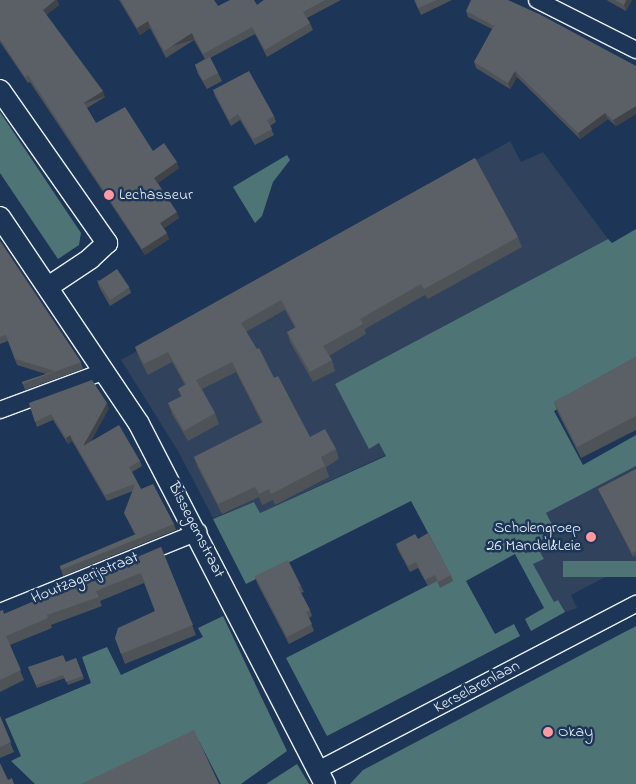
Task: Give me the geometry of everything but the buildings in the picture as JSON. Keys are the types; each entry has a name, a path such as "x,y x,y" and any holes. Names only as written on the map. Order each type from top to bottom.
{"street":[{"path":"537,0 636,50"},
{"path":"0,90 107,243 90,260 48,287"},
{"name":"Bissegemstraat","path":"0,217 139,424 198,532 322,777"},
{"path":"0,410 105,371"},
{"name":"Houtzagerijstraat","path":"0,612 198,532"},
{"name":"Kerselarenlaan","path":"322,777 636,604"}],"shaded area":[{"path":"510,141 521,162 543,152 608,239 335,384 369,448 379,443 386,455 260,513 254,502 213,518 178,451 121,360"},
{"name":"Scholengroep 26 Mandel&Leie","path":"636,466 636,561 571,595 577,608 565,612 558,600 554,602 533,564 544,559 535,543 546,513"}],"green space":[{"path":"0,112 81,233 79,245 58,259 0,173"},
{"path":"287,155 290,160 273,182 262,216 255,223 233,187"},
{"path":"636,229 636,365 554,411 583,465 636,435 636,466 546,513 556,532 535,543 544,559 533,564 554,602 558,600 565,612 531,631 525,619 544,608 515,554 466,581 495,634 514,624 520,636 327,736 286,658 450,574 411,501 246,584 213,519 254,502 260,513 386,456 379,443 369,449 335,384 608,239 612,243"},
{"path":"563,561 636,561 636,577 563,577"},
{"path":"223,616 287,751 241,784 221,784 199,741 108,784 35,784 11,761 21,756 5,719 91,683 82,657 107,647 121,675 203,637 198,628"},
{"path":"636,626 636,784 350,784 363,770"},
{"path":"297,764 309,784 266,784"}],"place":[{"name":"Lechasseur","path":"109,195"},
{"name":"Scholengroep 26 Mandel&Leie","path":"591,537"},
{"name":"Okay","path":"548,732"}]}
